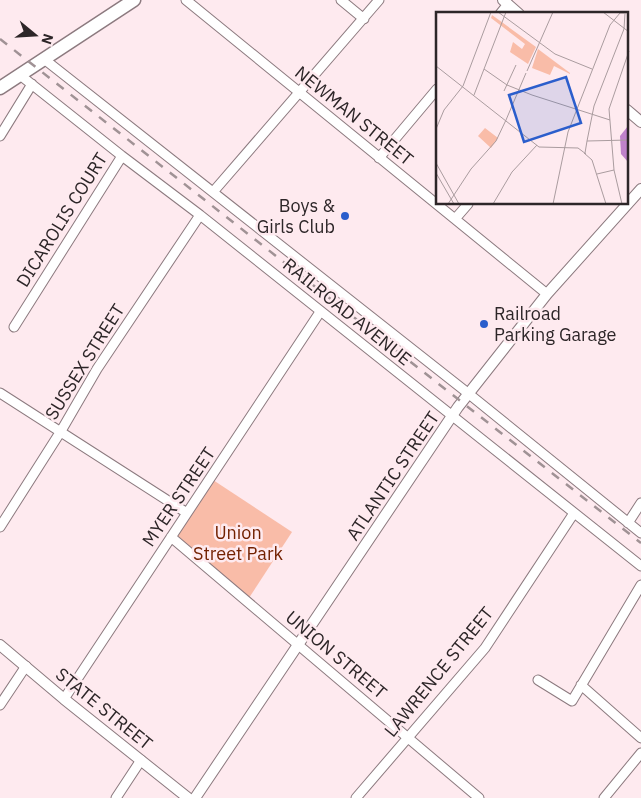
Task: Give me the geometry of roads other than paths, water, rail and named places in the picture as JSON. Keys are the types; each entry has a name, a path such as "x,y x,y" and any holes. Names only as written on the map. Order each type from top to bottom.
{"main road":[{"path":"0,88 134,0"}],"street":[{"name":"NEWMAN STREET","path":"186,0 436,204"},
{"path":"340,0 364,19"},
{"path":"213,192 379,0"},
{"path":"505,2 517,12"},
{"name":"RAILROAD AVENUE","path":"44,59 469,394 641,533"},
{"name":"RAILROAD AVENUE","path":"20,75 200,215 641,566"},
{"path":"0,136 32,84"},
{"path":"380,158 436,90"},
{"path":"628,111 641,122"},
{"name":"DICAROLIS COURT","path":"14,327 122,156"},
{"name":"ATLANTIC STREET","path":"628,204 641,189"},
{"name":"NEWMAN STREET","path":"438,205 547,294"},
{"path":"455,219 467,205"},
{"name":"ATLANTIC STREET","path":"195,798 452,416 547,294 627,205"},
{"name":"SUSSEX STREET","path":"0,527 61,431 96,369 200,215"},
{"name":"MYER STREET","path":"64,699 320,312"},
{"path":"0,393 187,513"},
{"path":"628,523 641,503"},
{"name":"LAWRENCE STREET","path":"356,798 485,648 574,513"},
{"name":"UNION STREET","path":"171,537 479,798"},
{"path":"538,680 572,701 641,585"},
{"name":"STATE STREET","path":"0,644 64,699 188,798"},
{"path":"0,705 26,666"},
{"path":"581,685 641,738"},
{"path":"604,798 641,753"},
{"path":"116,798 141,760"}],"railway":[{"path":"0,39 641,543"}],"place":[{"name":"Boys & Girls Club","path":"345,216"},
{"name":"Railroad Parking Garage","path":"484,324"}],"park label":[{"name":"Union Street Park","path":"238,543"}]}
